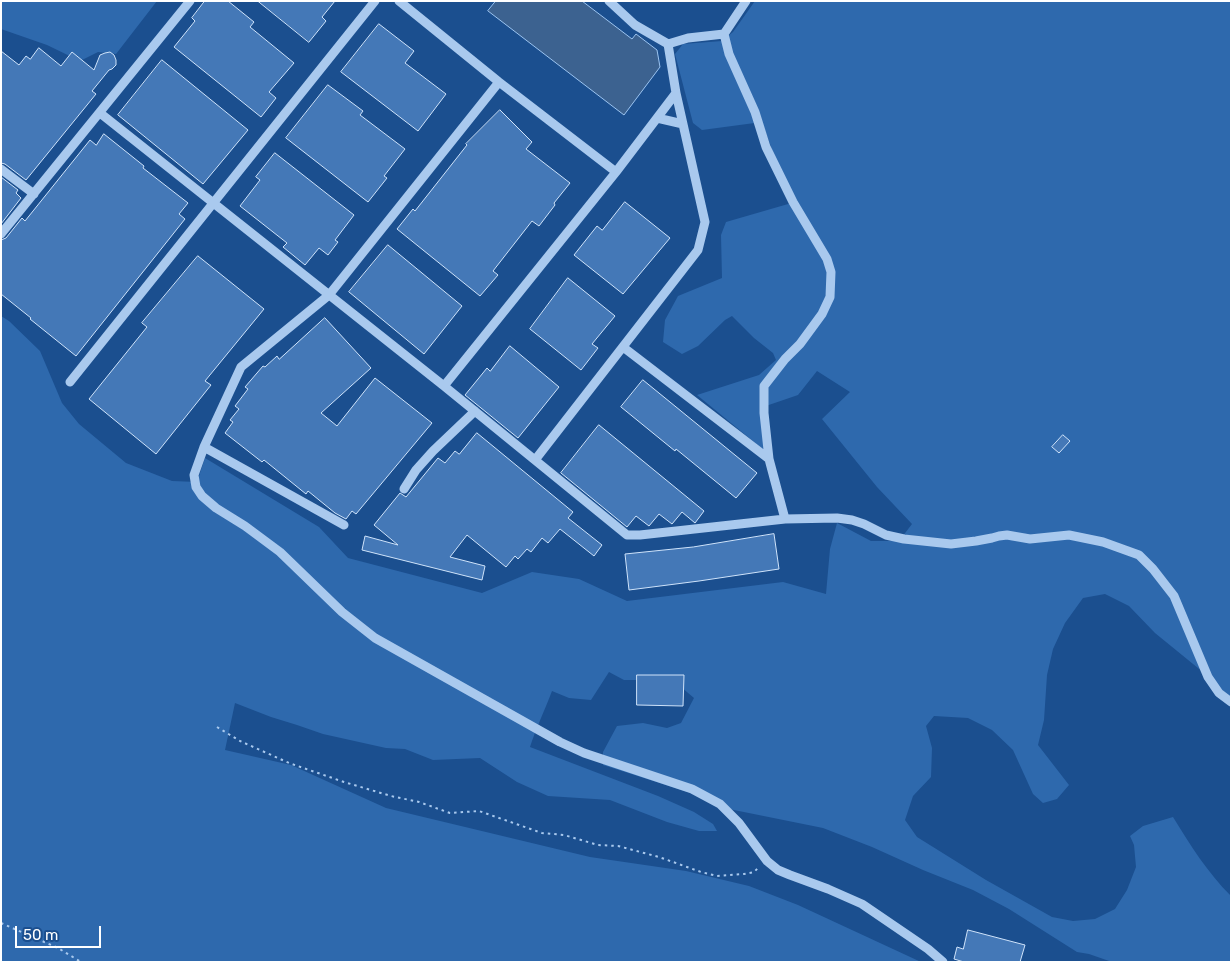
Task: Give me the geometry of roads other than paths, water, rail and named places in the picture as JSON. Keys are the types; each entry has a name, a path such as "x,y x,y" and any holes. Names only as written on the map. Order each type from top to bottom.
{"street":[{"path":"1,234 190,1"},
{"path":"70,382 375,1"},
{"path":"398,1 616,172"},
{"path":"609,1 635,25 668,44 688,38 724,34"},
{"path":"746,1 724,34 729,54 755,112 766,148 793,202 827,259 831,272 830,297 822,314 800,344 785,359 764,386 764,413 769,459 785,518"},
{"path":"535,460 698,250 704,222 676,93 668,44"},
{"path":"499,82 329,295 241,367 204,447 194,475 196,487 202,496 216,508 280,552 342,612 375,638 560,742 692,789 720,804 739,823 767,860 778,870 862,904 928,949 943,962"},
{"path":"444,386 616,172 676,93"},
{"path":"100,113 444,386 627,535 785,518 837,518 864,524 886,535 951,544 1007,535 1030,539 1069,535 1103,542 1136,553 1153,569 1174,596 1208,677 1219,693 1231,702"},
{"path":"658,118 683,124"},
{"path":"1,169 34,194"},
{"path":"623,347 769,459"},
{"path":"404,489 416,470 433,451 475,411"},
{"path":"204,447 344,525"}]}
